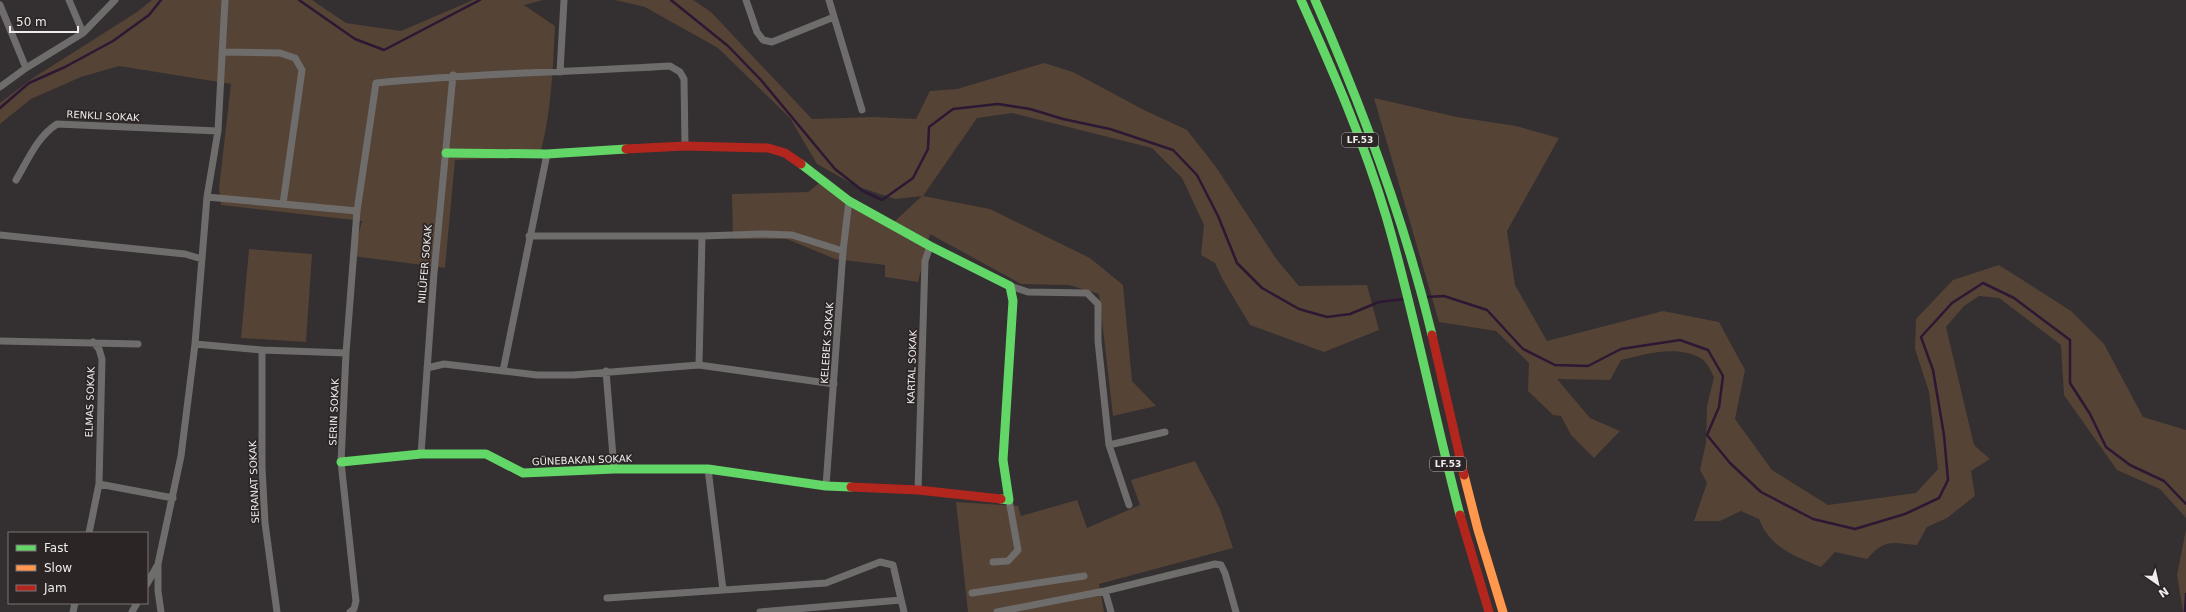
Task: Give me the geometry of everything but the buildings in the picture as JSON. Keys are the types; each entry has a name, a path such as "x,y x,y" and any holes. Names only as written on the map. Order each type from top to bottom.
{"main road":[{"name":"LF.53","path":"1301,0 1335,77 1386,215 1405,286 1472,562 1489,612"},
{"name":"LF.53","path":"1315,0 1357,96 1378,153 1418,281 1468,491 1503,612"},
{"path":"446,153 547,154 685,146 768,148 785,153 813,172 849,201 930,246 1010,286 1013,301 1003,460 1009,500"},
{"name":"GÜNEBAKAN SOKAK","path":"341,462 421,454 486,454 497,457 513,469 522,472 614,469 708,469 826,486 918,490 1009,500"}],"street":[{"path":"69,0 83,32"},
{"path":"0,87 26,68 83,32 115,0"},
{"path":"161,612 158,591 158,564 181,456 195,344 207,197 218,131 225,0"},
{"path":"560,72 564,0"},
{"path":"746,0 757,32 764,40 772,42 834,17"},
{"path":"829,0 862,110"},
{"path":"0,6 26,68"},
{"path":"222,52 280,53 295,58 302,70 283,204"},
{"path":"453,75 560,72 670,66 680,72 684,79 685,146"},
{"name":"NILÜFER SOKAK","path":"421,454 427,368 453,75"},
{"name":"SERIN SOKAK","path":"350,612 354,609 356,601 341,462 346,353 357,211 376,83 453,75"},
{"name":"RENKLI SOKAK","path":"16,180 38,143 48,130 57,124 218,131"},
{"path":"503,371 547,154"},
{"path":"207,197 357,211"},
{"name":"KELEBEK SOKAK","path":"826,486 842,250 849,201"},
{"path":"0,235 185,254 202,260"},
{"path":"530,236 792,235 842,250"},
{"path":"699,365 702,236"},
{"name":"KARTAL SOKAK","path":"918,490 925,262 930,246"},
{"path":"1010,286 1028,292 1087,293 1098,304 1098,341 1109,445 1129,505"},
{"path":"0,341 138,344"},
{"name":"ELMAS SOKAK","path":"89,532 99,484 98,457 102,359 99,349 93,342"},
{"path":"195,344 262,350 346,353"},
{"name":"SERANAT SOKAK","path":"262,350 262,466 265,523 277,612"},
{"path":"427,368 444,364 537,375 573,375 606,371 699,365 834,384"},
{"path":"606,371 614,469"},
{"path":"1109,445 1165,432"},
{"path":"708,469 723,590"},
{"path":"99,484 173,498"},
{"path":"993,562 1008,561 1018,550 1009,500"},
{"path":"607,598 826,583 880,562 893,565 904,612"},
{"path":"148,582 158,564"},
{"path":"996,612 1104,591 1215,564 1221,565 1225,573 1236,612"},
{"path":"972,593 1084,576"},
{"path":"1104,591 1111,612"},
{"path":"760,612 901,600"}],"shaded area":[{"path":"152,0 312,0 346,23 401,31 473,0 543,0 524,5 555,26 549,110 539,157 455,160 445,268 353,256 362,221 221,205 219,188 231,84 119,66 81,77 31,99 0,124 0,103 30,80 137,12"},
{"path":"615,0 693,0 711,12 812,119 873,117 916,119 930,91 957,89 1044,63 1073,72 1144,110 1187,130 1216,167 1277,260 1299,286 1367,285 1379,330 1324,352 1250,325 1223,280 1215,263 1201,255 1204,225 1182,178 1152,148 1012,113 977,118 923,196 990,209 1090,258 1123,285 1132,381 1156,406 1113,416 1099,294 1069,285 1021,284 930,234 918,282 885,277 885,265 835,259 787,239 733,239 732,194 808,192 822,181 894,222 922,196 895,199 856,186 817,164 790,118 718,48 645,7"},
{"path":"1374,98 1457,117 1516,126 1559,138 1507,231 1515,285 1547,341 1663,311 1719,322 1745,370 1735,419 1772,470 1828,505 1916,493 1938,469 1929,392 1915,349 1916,319 1953,280 1999,265 2071,311 2104,344 2143,417 2186,430 2186,518 2160,489 2117,470 2064,395 2061,345 1999,298 1979,296 1964,306 1946,327 1974,445 1990,459 1971,471 1975,496 1947,518 1927,527 1917,545 1889,543 1873,552 1867,559 1835,552 1821,567 1784,550 1770,537 1759,519 1741,511 1720,521 1694,521 1707,483 1700,470 1706,443 1707,406 1714,377 1706,362 1693,354 1683,352 1673,351 1651,353 1621,360 1610,380 1557,379 1590,418 1620,431 1594,458 1571,435 1561,416 1553,415 1528,391 1529,363 1496,331 1439,322"},
{"path":"249,249 312,254 306,342 241,338"},
{"path":"1195,461 1220,509 1233,548 1099,584 1104,612 968,612 956,502 1018,506 1021,516 1077,500 1087,528 1140,505 1131,480"},
{"path":"2186,529 2186,612 2183,612 2177,575"}],"waterway":[{"path":"0,108 29,83 65,67 113,41 149,15 161,0"},
{"path":"299,0 355,39 384,50 480,0"},
{"path":"671,0 728,46 761,80 835,169 863,191 882,200 913,178 928,149 929,127 953,109 998,104 1030,109 1063,119 1110,129 1173,150 1197,175 1218,216 1237,263 1262,288 1299,309 1327,317 1350,314 1379,302 1404,299"},
{"path":"1427,297 1444,296 1487,310 1523,349 1555,365 1588,366 1621,349 1680,340 1708,350 1723,376 1719,407 1707,435 1730,463 1761,492 1813,519 1855,529 1905,514 1939,498 1948,480 1944,435 1933,370 1921,337 1952,303 1983,283 2014,298 2070,340 2070,383 2090,414 2106,447 2130,465 2164,481 2186,504"},
{"path":"2185,612 2186,594"}],"traffic: fast":[{"path":"1301,0 1358,134 1386,216 1406,291 1460,515"},
{"path":"1315,0 1350,82 1381,165 1409,249 1432,335"},
{"path":"446,153 547,154 626,149"},
{"path":"801,164 849,201 930,246 1010,286 1013,301 1003,460 1009,500 1001,499"},
{"path":"341,462 421,454 486,454 523,473 614,469 708,469 826,486 851,487"}],"traffic: slow":[{"path":"1464,475 1478,530 1503,612"}],"traffic: jam":[{"path":"626,149 685,146 768,148 785,153 801,164"},
{"path":"1432,335 1464,475"},
{"path":"851,487 918,490 1001,499"},
{"path":"1460,515 1489,612"}]}
